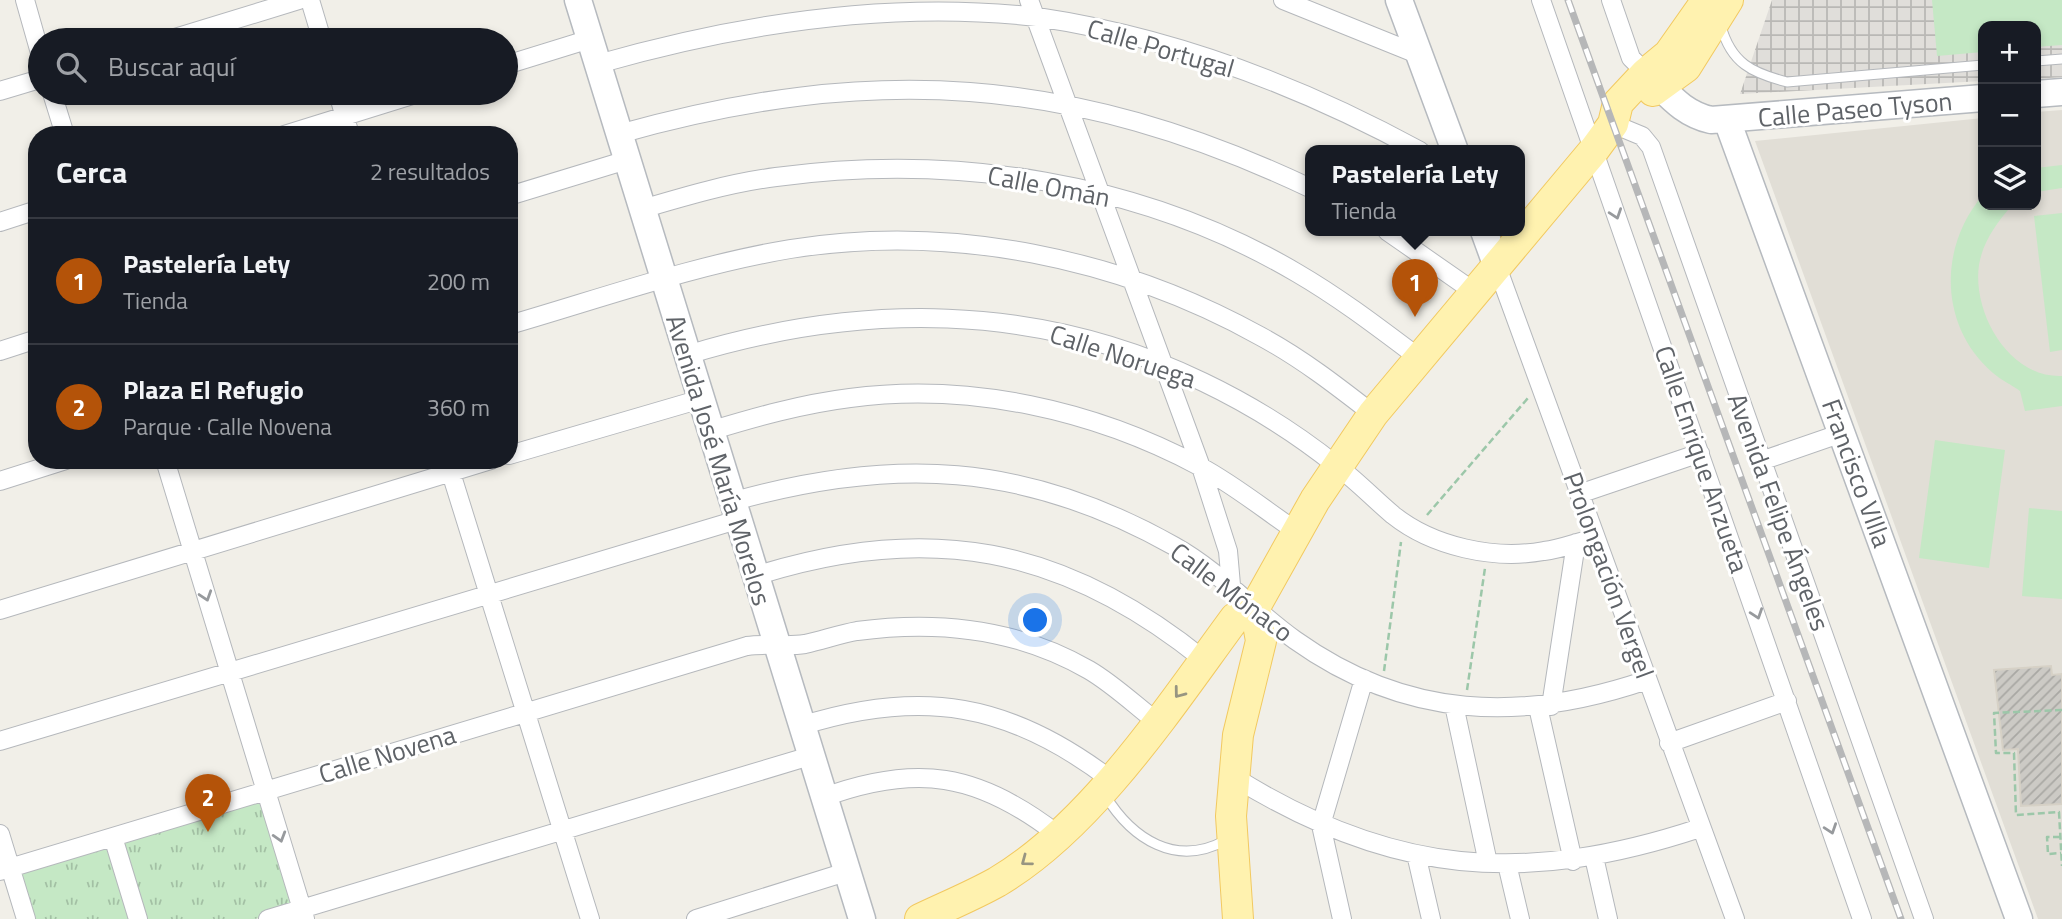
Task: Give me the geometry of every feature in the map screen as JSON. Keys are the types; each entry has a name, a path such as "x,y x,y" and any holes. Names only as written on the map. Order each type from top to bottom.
{"main road":[{"path":"1525,230 1613,124 1618,103 1652,79 1669,54 1712,8"},
{"path":"920,919 998,882 1057,834 1107,785 1235,618 1255,607 1296,531 1373,414 1520,236"},
{"path":"1238,919 1232,837 1234,777 1238,735 1261,641 1255,607"},
{"path":"1207,655 1241,658 1254,666"}],"street":[{"path":"24,0 32,28"},
{"path":"207,28 299,0"},
{"path":"310,0 318,28"},
{"name":"Avenida José María Morelos","path":"578,0 822,798 862,919"},
{"path":"1283,0 1417,54"},
{"path":"1399,0 1453,145"},
{"name":"Calle Enrique Anzueta","path":"1541,0 1862,919"},
{"path":"1611,0 1631,58 1679,107 1693,116 1727,120"},
{"path":"1032,8 1201,467 1228,551 1231,585"},
{"name":"Calle Portugal","path":"598,64 683,40 795,20 858,13 1032,8 1230,66 1317,99 1408,145"},
{"path":"518,61 590,39"},
{"path":"0,91 28,83"},
{"path":"619,134 747,102 874,89 988,92 1068,104 1205,143 1305,186"},
{"path":"2041,94 2062,92"},
{"name":"Calle Paseo Tyson","path":"1727,120 1978,98"},
{"path":"56,105 62,126"},
{"path":"342,105 348,126"},
{"path":"313,126 380,105"},
{"name":"Francisco VIlla","path":"1727,120 2019,919"},
{"name":"Avenida Felipe Ángeles","path":"1613,124 1642,136 1651,147 1924,919"},
{"path":"518,193 627,160"},
{"name":"Calle Omán","path":"642,209 708,190 774,177 898,167 1032,178 1101,193 1169,214 1249,247 1349,305 1419,358"},
{"path":"0,222 28,213"},
{"path":"1394,236 1473,291"},
{"name":"Prolongación Vergel","path":"1486,236 1735,919"},
{"path":"518,322 723,262 780,251 869,241 931,241 996,247 1072,261 1132,278 1201,306 1262,337 1318,372 1373,414"},
{"name":"Calle Noruega","path":"687,355 738,339 800,326 866,318 919,316 1032,327 1094,341 1164,365 1247,405 1337,465 1410,525 1433,538 1487,551 1543,552 1595,538"},
{"path":"0,351 28,342"},
{"path":"710,431 780,410 851,397 924,394 984,398 1067,413 1136,436 1201,467 1296,531"},
{"path":"518,452 701,399"},
{"path":"1761,461 1842,433"},
{"path":"1579,494 1700,453"},
{"path":"0,481 38,469"},
{"path":"168,469 303,914"},
{"path":"0,610 440,469"},
{"path":"450,469 590,919"},
{"name":"Calle Mónaco","path":"0,741 487,593 734,511 794,484 860,474 926,472 992,479 1056,494 1118,517 1177,547 1231,585 1318,655 1382,686 1459,705 1544,707 1600,696 1647,680"},
{"path":"1573,861 1544,707 1576,543"},
{"path":"755,576 806,560 858,550 912,547 965,550 1017,560 1069,576 1117,598 1207,655"},
{"name":"Calle Novena","path":"5,869 747,646 804,644 854,632 908,625 959,627 1004,635 1050,651 1091,671 1157,722"},
{"path":"1342,919 1321,825 1364,679"},
{"path":"1670,743 1787,701"},
{"path":"801,726 846,712 893,705 940,706 987,714 1032,729 1074,752 1107,785"},
{"path":"1459,705 1488,863"},
{"path":"268,919 303,914 562,831 810,756"},
{"path":"822,798 862,783 903,777 946,779 986,790 1024,808 1057,834"},
{"path":"1234,777 1276,803 1321,825 1361,839 1416,853 1488,863 1573,861 1638,849 1700,828"},
{"path":"0,834 5,869 26,919"},
{"path":"113,837 138,919"},
{"path":"1416,853 1431,919"},
{"path":"1594,857 1608,919"},
{"path":"1507,864 1520,919"},
{"path":"696,919 846,872"}],"lane":[{"path":"1712,8 1725,41 1742,66 1759,75 1787,82 1978,65"},
{"path":"2041,61 2062,59"},
{"path":"1107,785 1131,828 1148,842 1169,851 1202,850 1232,837"}],"path":[{"path":"1382,686 1410,525 1539,385"},
{"path":"1459,705 1487,551"},
{"path":"2062,710 1994,713 1996,753 2014,753 2016,815 2059,812 2062,866"},
{"path":"2060,837 2048,837 2048,854 2061,853"}],"shaded area":[{"path":"1772,0 2062,0 2062,77 2041,79 2041,21 1978,21 1978,81 1740,94"},
{"path":"2062,110 2062,919 2038,919 1755,141 1978,119 1978,210 2041,210 2041,112"}],"green space":[{"path":"1932,0 2062,0 2062,45 2041,47 2041,21 1978,21 1978,52 1937,56"},
{"path":"2062,165 2062,188 2041,191 2041,167"},
{"path":"1978,202 1978,210 2008,210 1987,240 1981,256 1978,283 1981,302 1998,339 2010,354 2025,366 2043,374 2062,376 2062,406 2025,411 2020,391 1993,373 1975,354 1962,333 1954,310 1952,262 1958,238"},
{"path":"2062,213 2062,350 2050,352 2034,216"},
{"path":"1935,440 2005,450 1989,568 1919,558"},
{"path":"2029,508 2062,511 2062,599 2022,596"},
{"path":"264,795 297,906 255,919 33,919 18,870"}],"building":[{"path":"2051,666 2052,675 2062,674 2062,804 2021,806 2018,749 2003,750 1994,670"}],"railway":[{"path":"1568,0 1901,919"}],"place":[{"name":"Pastelería Lety","path":"1415,317"},
{"name":"Plaza El Refugio","path":"208,832"}]}
